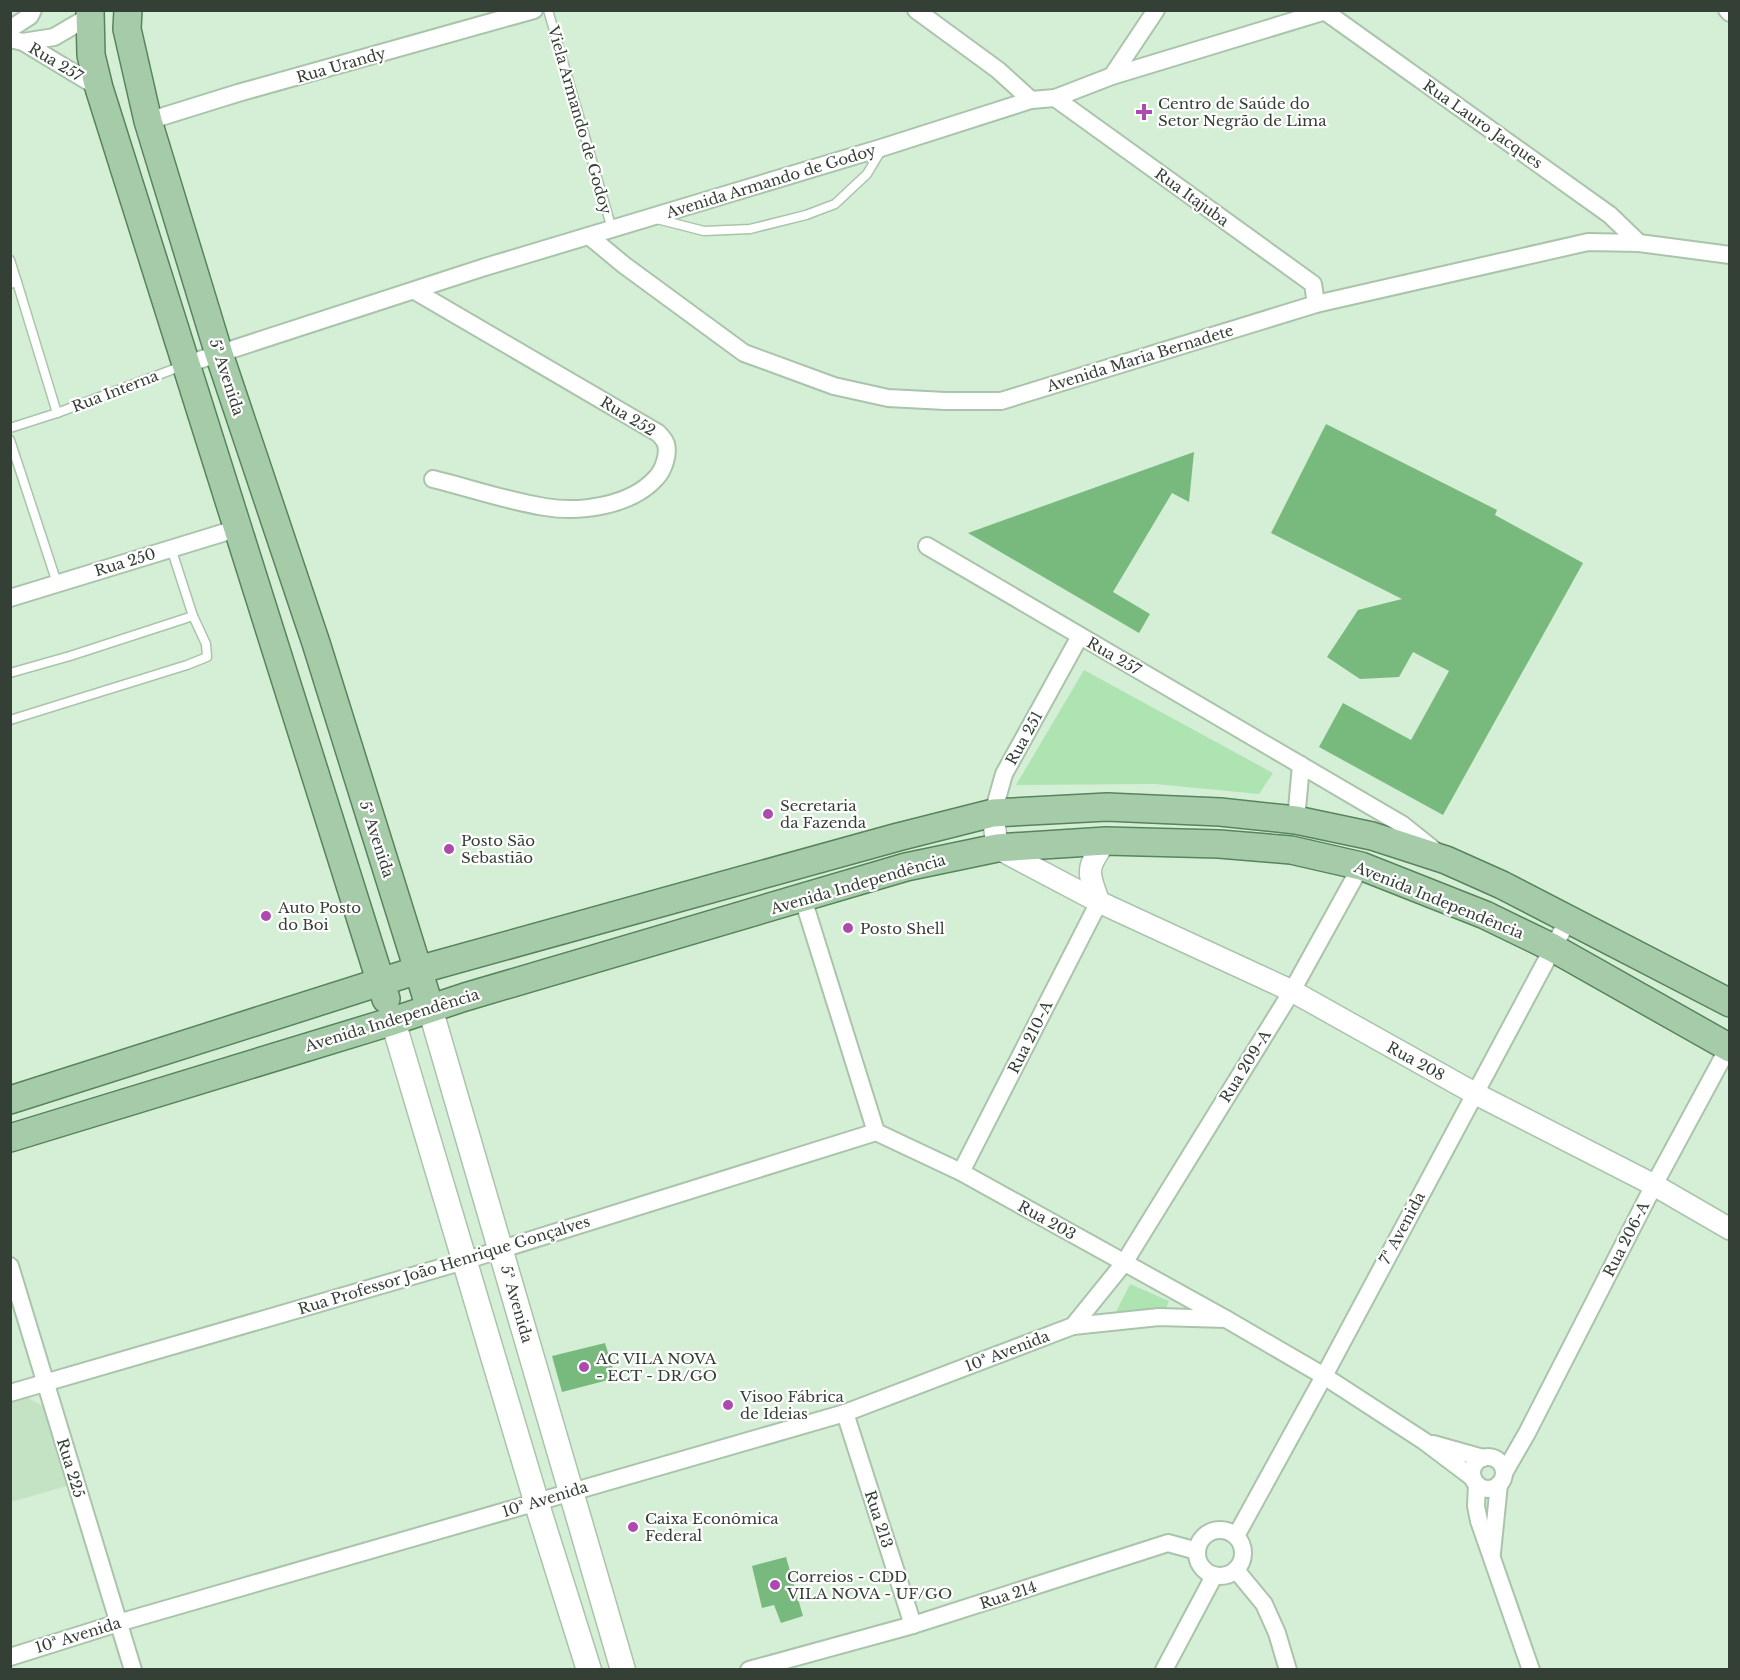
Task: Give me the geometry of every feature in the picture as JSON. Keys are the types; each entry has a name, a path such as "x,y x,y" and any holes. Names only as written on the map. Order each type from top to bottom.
{"main road":[{"name":"5ª Avenida","path":"128,10 128,29 148,121 219,354 316,643 430,1008 623,1670"},
{"path":"93,12 91,55 99,88 393,1021 536,1502 589,1670"},
{"path":"10,1100 418,970 898,837 993,813 1107,807 1221,812 1296,820 1372,836 1446,860 1502,885 1730,1003"},
{"name":"Avenida Independência","path":"10,1138 430,1008 906,867 997,848 1106,841 1219,844 1292,850 1361,866 1485,915 1553,948 1729,1047"},
{"path":"1485,915 1502,885"},
{"path":"581,1644 597,1670"}],"street":[{"path":"10,29 30,16 33,10"},
{"name":"Rua Urandy","path":"148,121 238,93 534,10"},
{"path":"916,10 998,70 1031,100"},
{"path":"1112,76 1156,10"},
{"name":"Avenida Armando de Godoy","path":"219,354 650,217 1031,100 1055,98 1112,76 1325,11"},
{"name":"Rua Lauro Jacques","path":"1325,11 1610,215 1639,243"},
{"path":"17,41 54,37 93,12"},
{"name":"Rua 257","path":"17,41 99,88"},
{"name":"Rua Itajuba","path":"1055,98 1313,285 1316,304"},
{"name":"Avenida Maria Bernadete","path":"589,236 624,265 744,353 834,386 888,398 945,401 1001,401 1316,304 1588,242 1639,243 1730,255"},
{"name":"Rua 252","path":"416,291 658,433 666,444 666,460 659,475 646,489 621,500 585,508 546,507 433,479"},
{"name":"Rua Interna","path":"187,364 219,354"},
{"name":"Rua 250","path":"10,598 239,528"},
{"name":"Rua 257","path":"927,546 1403,825 1446,860"},
{"name":"Rua 251","path":"997,848 993,813 1004,774 1080,636"},
{"path":"1296,820 1301,765"},
{"path":"1099,902 1089,877 1093,859 1106,841"},
{"name":"Rua 208","path":"997,848 1099,902 1292,991 1474,1093 1654,1185 1730,1229"},
{"name":"Rua 209-A","path":"1124,1263 1292,991 1361,866"},
{"path":"803,899 876,1132"},
{"name":"Rua 210-A","path":"961,1173 1099,902"},
{"name":"7ª Avenida","path":"1236,1536 1568,920"},
{"name":"Rua 206-A","path":"1502,1479 1654,1185 1729,1047"},
{"name":"Rua 203","path":"876,1132 961,1173 1226,1319 1324,1376 1424,1441 1475,1481"},
{"name":"Rua Professor João Henrique Gonçalves","path":"10,1393 464,1261 876,1132"},
{"path":"1074,1326 1124,1263"},
{"name":"Rua 225","path":"10,1266 133,1670"},
{"name":"10ª Avenida","path":"10,1657 118,1623 844,1413 1074,1326 1159,1317 1226,1319"},
{"name":"Rua 213","path":"844,1413 913,1625"},
{"path":"1527,1433 1474,1466 1479,1521 1531,1670"},
{"name":"Rua 203","path":"1424,1441 1489,1458"},
{"path":"1489,1458 1500,1462 1502,1479 1491,1557"},
{"path":"1475,1481 1488,1489 1502,1479"},
{"path":"1215,1530 1222,1530 1236,1536 1243,1556 1236,1570 1230,1574 1214,1575 1201,1567 1197,1551 1202,1538 1215,1530"},
{"name":"Rua 214","path":"749,1670 913,1625 1168,1543 1197,1551"},
{"path":"1236,1570 1264,1604 1277,1633 1288,1670"},
{"path":"1164,1670 1214,1575"}],"lane":[{"name":"Viela Armando de Godoy","path":"548,10 612,229"},
{"path":"650,217 704,231 750,230 806,215 835,204 867,174 884,147"},
{"path":"10,260 14,283 57,413"},
{"name":"Rua Interna","path":"10,428 57,413 187,364"},
{"path":"10,440 57,583"},
{"path":"10,720 207,657 206,644 193,616 171,548"},
{"path":"10,673 193,616"}],"shaded area":[{"path":"1084,670 1273,773 1259,794 1155,784 1016,785"},
{"path":"1130,1284 1169,1301 1164,1313 1115,1314"},
{"path":"25,1396 43,1406 67,1486 11,1502 11,1401"}],"building":[{"path":"1326,424 1497,510 1495,515 1583,563 1443,815 1319,747 1343,703 1411,740 1449,671 1413,652 1399,677 1360,679 1327,657 1358,610 1402,599 1271,533"},
{"path":"1194,452 1189,502 1172,493 1113,592 1150,614 1139,633 968,533"},
{"name":"AC VILA NOVA - ECT - DR/GO","path":"605,1343 616,1378 562,1392 552,1356"},
{"name":"Correios - CDD VILA NOVA - UF/GO","path":"786,1557 803,1616 781,1623 774,1605 762,1608 752,1566"}],"place":[{"name":"Centro de Saúde do Setor Negrão de Lima","path":"1144,112"},
{"name":"Secretaria da Fazenda","path":"768,814"},
{"name":"Posto São Sebastião","path":"449,849"},
{"name":"Auto Posto do Boi","path":"266,916"},
{"name":"Posto Shell","path":"848,928"},
{"name":"AC VILA NOVA - ECT - DR/GO","path":"584,1367"},
{"name":"Visoo Fábrica de Ideias","path":"728,1405"},
{"name":"Caixa Econômica Federal","path":"633,1527"},
{"name":"Correios - CDD VILA NOVA - UF/GO","path":"775,1585"}]}
